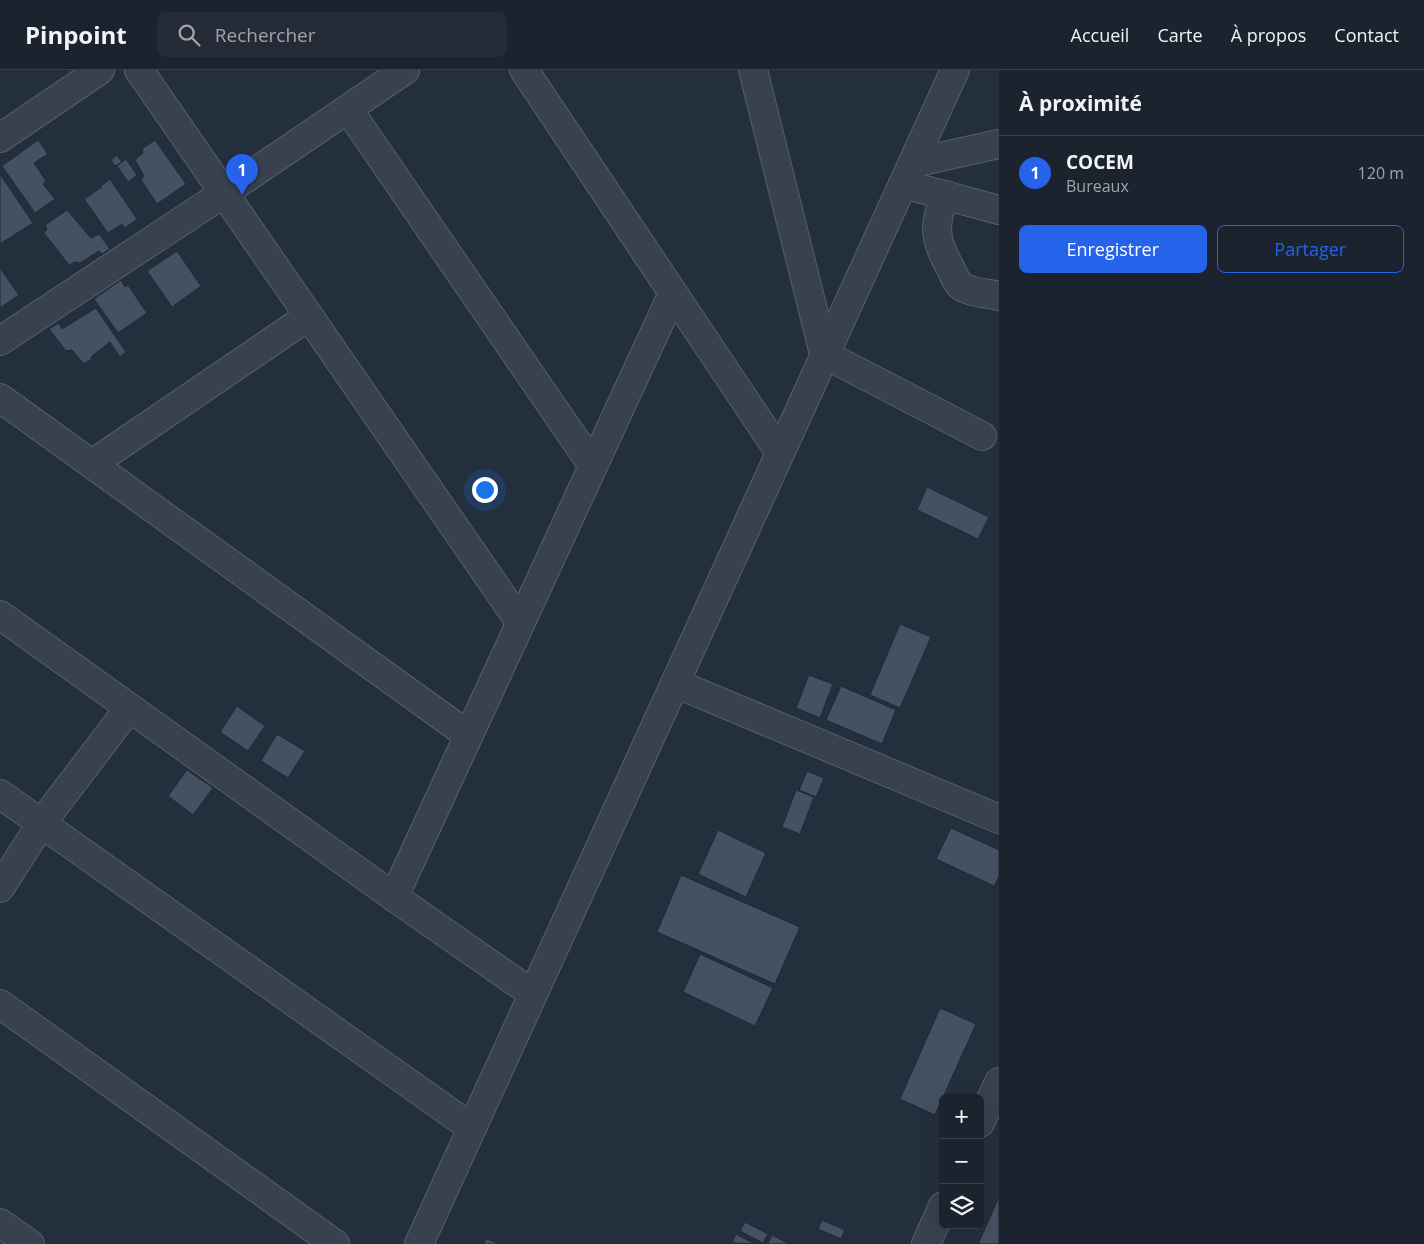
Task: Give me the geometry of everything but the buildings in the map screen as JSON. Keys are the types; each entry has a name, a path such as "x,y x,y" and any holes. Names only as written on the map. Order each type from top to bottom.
{"street":[{"path":"0,138 100,70"},
{"path":"139,70 520,622"},
{"path":"0,341 224,193 405,70"},
{"path":"524,70 780,453"},
{"path":"753,70 824,354 982,436"},
{"path":"419,1244 824,354 956,70"},
{"path":"348,109 593,466"},
{"path":"908,174 999,144"},
{"path":"908,174 946,196 999,210"},
{"path":"946,196 939,211 936,224 941,252 960,285 966,289 999,296"},
{"path":"394,897 673,293"},
{"path":"92,464 309,316"},
{"path":"0,398 468,735"},
{"path":"0,615 533,994"},
{"path":"675,683 999,819"},
{"path":"0,888 41,824 129,708"},
{"path":"0,794 472,1128"},
{"path":"0,1004 335,1244"},
{"path":"984,1114 999,1082"},
{"path":"926,1244 939,1215"},
{"path":"0,1223 30,1244"}],"place":[{"name":"COCEM","path":"242,195"}]}
